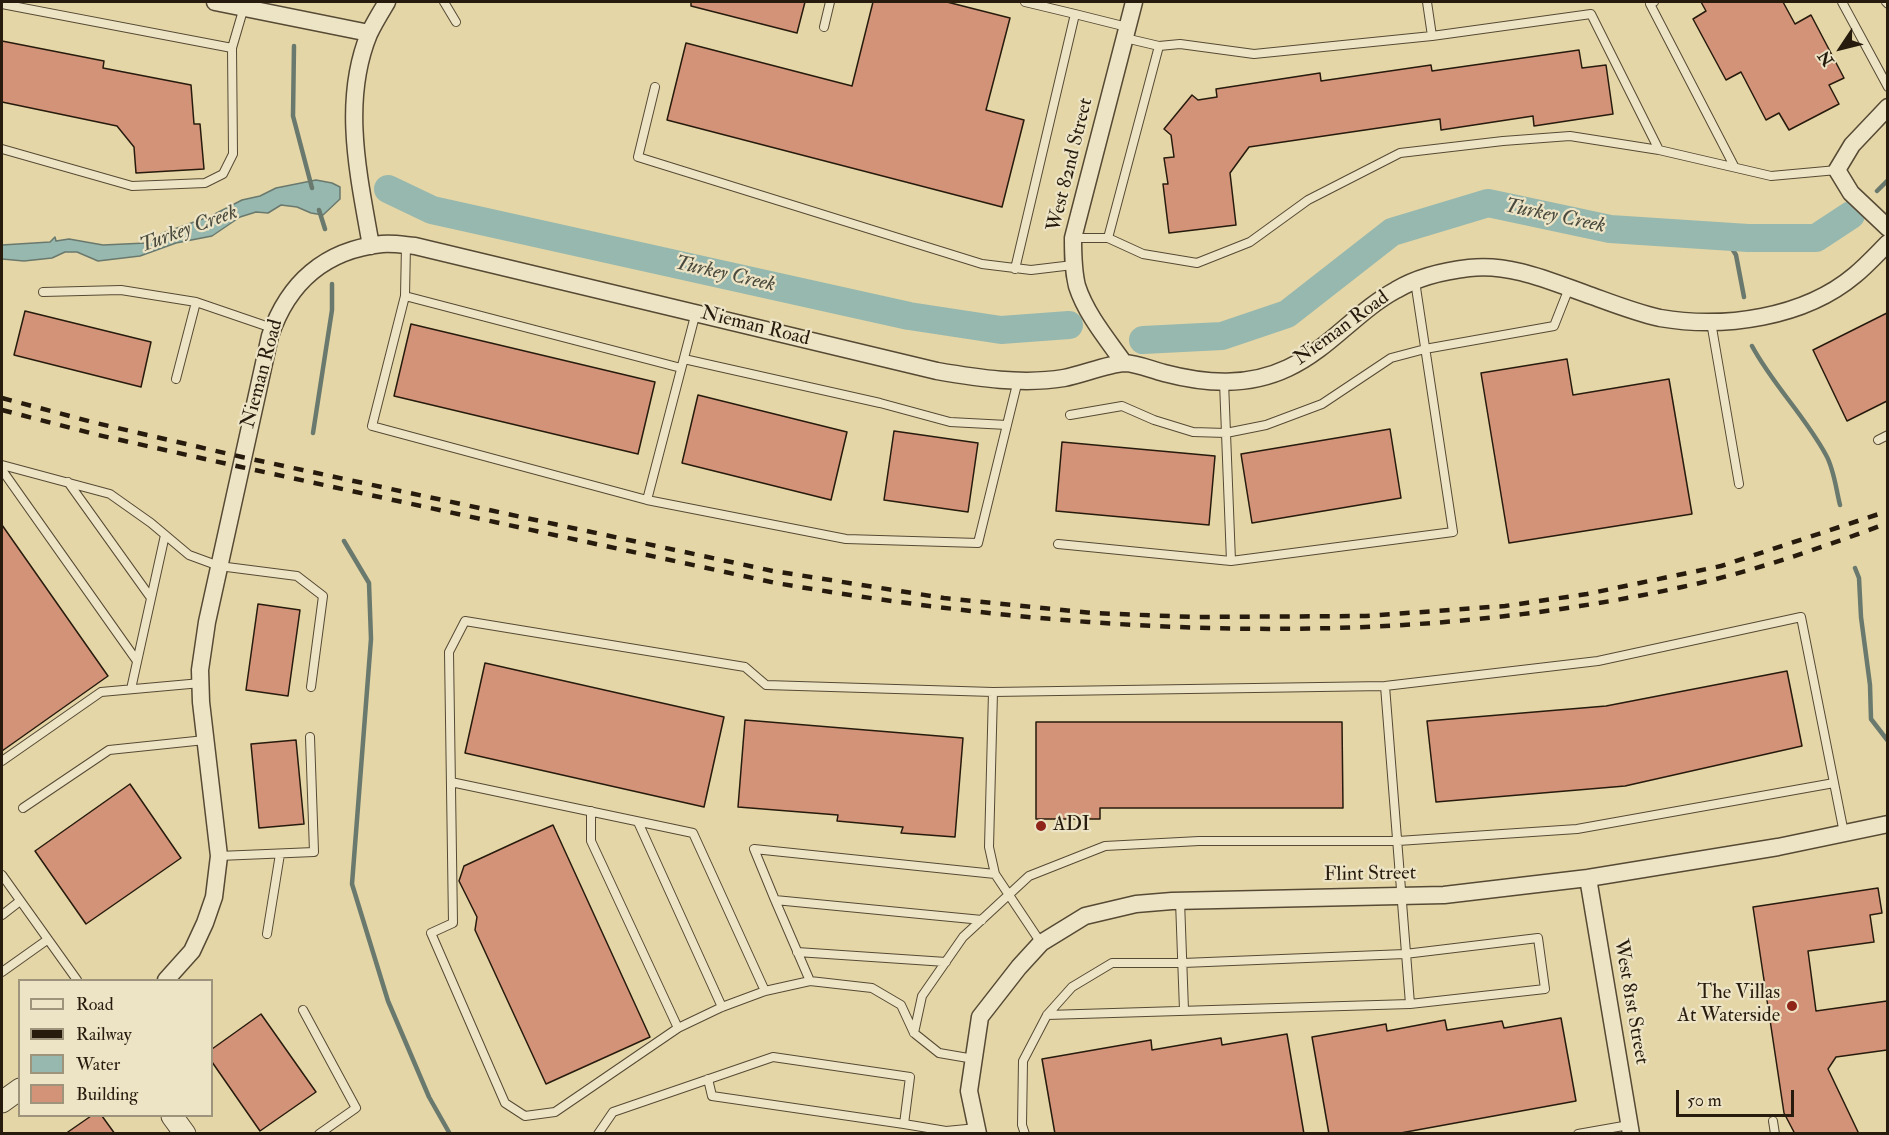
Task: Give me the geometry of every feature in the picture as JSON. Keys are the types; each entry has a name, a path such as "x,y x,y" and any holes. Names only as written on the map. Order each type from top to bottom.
{"street":[{"path":"215,2 250,6 369,33"},
{"path":"371,246 362,196 353,117 358,72 369,33 387,2"},
{"name":"West 82nd Street","path":"1124,363 1091,316 1077,286 1073,265 1073,238 1134,2"},
{"path":"1887,106 1852,145 1837,170 1851,194 1887,228"},
{"name":"Nieman Road","path":"168,979 192,951 214,897 219,856 205,740 200,670 207,622 272,328 290,294 314,270 338,254 384,244 406,245 977,378 1018,380 1064,378 1124,363 1186,379 1224,382 1247,381 1291,367 1329,342 1394,291 1415,280 1442,272 1471,268 1500,268 1524,272 1632,311 1660,318 1711,322 1740,321 1816,299 1854,276 1887,243"},
{"name":"Flint Street","path":"977,1131 969,1091 981,1017 1019,967 1041,943 1085,916 1136,904 1444,894 1588,878 1767,849 1887,824"},
{"name":"West 81st Street","path":"1588,878 1630,1129"},
{"path":"2,1102 18,1090"},
{"path":"173,1117 185,1134"}],"lane":[{"path":"444,2 456,22"},
{"path":"824,27 830,2"},
{"path":"1025,2 1075,14 1159,46 1180,44 1254,54 1432,36 1591,14 1659,150"},
{"path":"1427,2 1432,36"},
{"path":"1654,2 1650,4 1734,166"},
{"path":"1842,2 1887,87"},
{"path":"2,4 232,48"},
{"path":"2,150 132,186 205,183 224,174 233,154 232,48 250,6"},
{"path":"1015,269 1075,14"},
{"path":"1108,238 1159,46"},
{"path":"655,87 638,157 982,264 1031,270 1073,265"},
{"path":"1073,238 1108,238 1143,254 1197,263 1250,242 1308,200 1400,153 1503,141 1570,136 1659,150 1771,176 1837,170"},
{"path":"406,245 405,296 372,426 647,500 846,539 978,543 1018,380"},
{"path":"1058,544 1231,561 1453,532 1415,280"},
{"path":"1070,415 1122,406 1154,420 1193,432 1226,433 1266,425 1322,404 1390,358 1425,349 1554,326 1569,288"},
{"path":"43,292 121,290 196,302 272,328"},
{"path":"405,296 682,364 880,403 950,422 1007,425"},
{"path":"176,380 196,302"},
{"path":"647,500 696,312"},
{"path":"1711,322 1739,483"},
{"path":"1224,382 1231,561"},
{"path":"1878,440 1887,435"},
{"path":"2,465 110,494 189,555 219,566 297,576 322,596 311,687"},
{"path":"2,470 137,661"},
{"path":"68,482 151,598"},
{"path":"131,689 165,535"},
{"path":"974,1059 939,1053 914,1033 901,1005 872,988 810,981 765,991 722,1007 678,1028 555,1112 525,1116 506,1103 431,933 453,923 449,652 465,621 745,667 766,685 993,692 1385,686 1598,661 1801,616 1844,833"},
{"path":"2,761 101,692 201,683"},
{"path":"1385,686 1410,1004"},
{"path":"993,692 988,847 994,874 1041,943"},
{"path":"219,856 314,852 310,737"},
{"path":"23,808 109,750 205,740"},
{"path":"451,782 693,833 765,991"},
{"path":"914,1033 922,996 963,937 1029,876 1104,846 1200,841 1398,841 1577,829 1834,783"},
{"path":"591,812 591,841 678,1028"},
{"path":"638,822 722,1007"},
{"path":"810,981 754,849 994,874"},
{"path":"267,934 280,854"},
{"path":"2,875 76,979"},
{"path":"775,900 982,920"},
{"path":"1180,901 1184,1010"},
{"path":"2,915 21,902"},
{"path":"1025,1134 1022,1125 1023,1061 1047,1015 1072,987 1112,963 1183,963 1405,954 1538,938 1545,988 1410,1004 1047,1015"},
{"path":"2,972 47,939"},
{"path":"797,952 946,962"},
{"path":"303,1010 356,1108 319,1134"},
{"path":"598,1134 613,1112 773,1057 910,1077 904,1124"},
{"path":"708,1079 712,1096 946,1131 977,1131"},
{"path":"1773,1121 1775,1134"},
{"path":"1578,1134 1630,1129"}],"water":[{"path":"316,180 340,187 340,199 323,215 281,205 268,213 256,212 240,217 212,236 176,243 140,256 98,261 77,252 65,252 52,258 24,261 2,259 2,245 50,242 55,237 56,241 69,239 103,245 146,243 163,233 211,216 242,200 260,196 276,188"}],"building":[{"path":"691,2 805,2 797,33 691,6"},
{"path":"873,2 947,2 1010,18 986,110 1024,120 1002,207 667,120 686,43 852,86"},
{"path":"1701,2 1783,2 1795,24 1811,15 1844,78 1829,85 1839,104 1789,130 1779,113 1766,120 1741,72 1726,80 1693,19 1706,11"},
{"path":"2,41 104,61 103,68 191,85 194,124 200,124 204,169 136,173 134,147 117,126 2,102"},
{"path":"1579,50 1582,68 1606,65 1613,114 1534,126 1533,116 1441,130 1440,119 1249,147 1230,173 1236,225 1169,233 1163,184 1168,184 1164,158 1174,157 1171,135 1164,129 1192,95 1198,100 1217,97 1216,89 1320,73 1321,81 1431,65 1432,71"},
{"path":"25,311 151,342 141,387 14,355"},
{"path":"1887,313 1887,401 1847,421 1813,350"},
{"path":"411,324 655,382 638,454 394,396"},
{"path":"1567,359 1573,395 1669,379 1692,514 1509,543 1481,373"},
{"path":"698,395 847,432 831,500 682,463"},
{"path":"1390,429 1401,498 1252,523 1241,454"},
{"path":"894,431 978,443 968,512 884,500"},
{"path":"1062,442 1215,456 1209,525 1056,511"},
{"path":"2,525 108,676 2,751"},
{"path":"258,604 300,610 288,696 246,690"},
{"path":"485,663 724,717 704,807 465,753"},
{"path":"1787,671 1802,746 1625,786 1436,802 1427,721 1606,706"},
{"path":"745,720 963,738 955,837 901,833 903,827 837,821 838,815 738,807"},
{"path":"1036,722 1342,722 1343,808 1100,808 1100,819 1036,819"},
{"path":"296,740 304,824 259,828 251,744"},
{"path":"130,784 181,858 86,924 35,851"},
{"path":"553,825 650,1037 546,1084 475,930 477,917 459,881 464,866"},
{"name":"The Villas At Waterside","path":"1878,888 1882,913 1870,915 1874,942 1808,951 1816,1011 1887,1001 1887,1050 1836,1057 1828,1069 1859,1134 1795,1134 1784,1113 1753,907"},
{"path":"261,1014 316,1092 260,1131 213,1063 213,1048"},
{"path":"1561,1018 1576,1101 1395,1134 1329,1134 1312,1037 1386,1024 1387,1031 1445,1020 1447,1030 1502,1021 1504,1028"},
{"path":"1287,1034 1304,1134 1055,1134 1042,1059 1151,1040 1152,1050 1221,1038 1222,1045"},
{"path":"90,1117 103,1117 115,1134 65,1134"}],"waterway":[{"path":"294,46 293,116 312,188"},
{"name":"Turkey Creek","path":"1877,191 1888,180"},
{"name":"Turkey Creek","path":"388,189 432,210 909,316 1001,330 1069,325"},
{"name":"Turkey Creek","path":"1143,340 1222,336 1287,314 1392,232 1488,203 1610,229 1748,238 1816,238 1851,215"},
{"path":"319,210 325,229"},
{"path":"1725,237 1736,255 1744,297"},
{"path":"313,433 332,310 332,284"},
{"path":"1752,346 1826,455 1833,473 1840,505"},
{"path":"344,541 369,583 371,639 352,884 388,1001 429,1097 450,1134"},
{"path":"1855,568 1859,578 1861,617 1870,685 1871,719 1888,741"}],"railway":[{"path":"2,398 96,423 242,457 773,571 944,598 1092,613 1194,617 1366,616 1505,606 1587,594 1721,566 1888,511"},
{"path":"2,410 98,435 241,467 776,583 1002,614 1115,624 1229,629 1343,628 1457,621 1570,608 1682,587 1734,574 1888,523"}],"place":[{"name":"ADI","path":"1041,826"},
{"name":"The Villas At Waterside","path":"1792,1006"}]}
